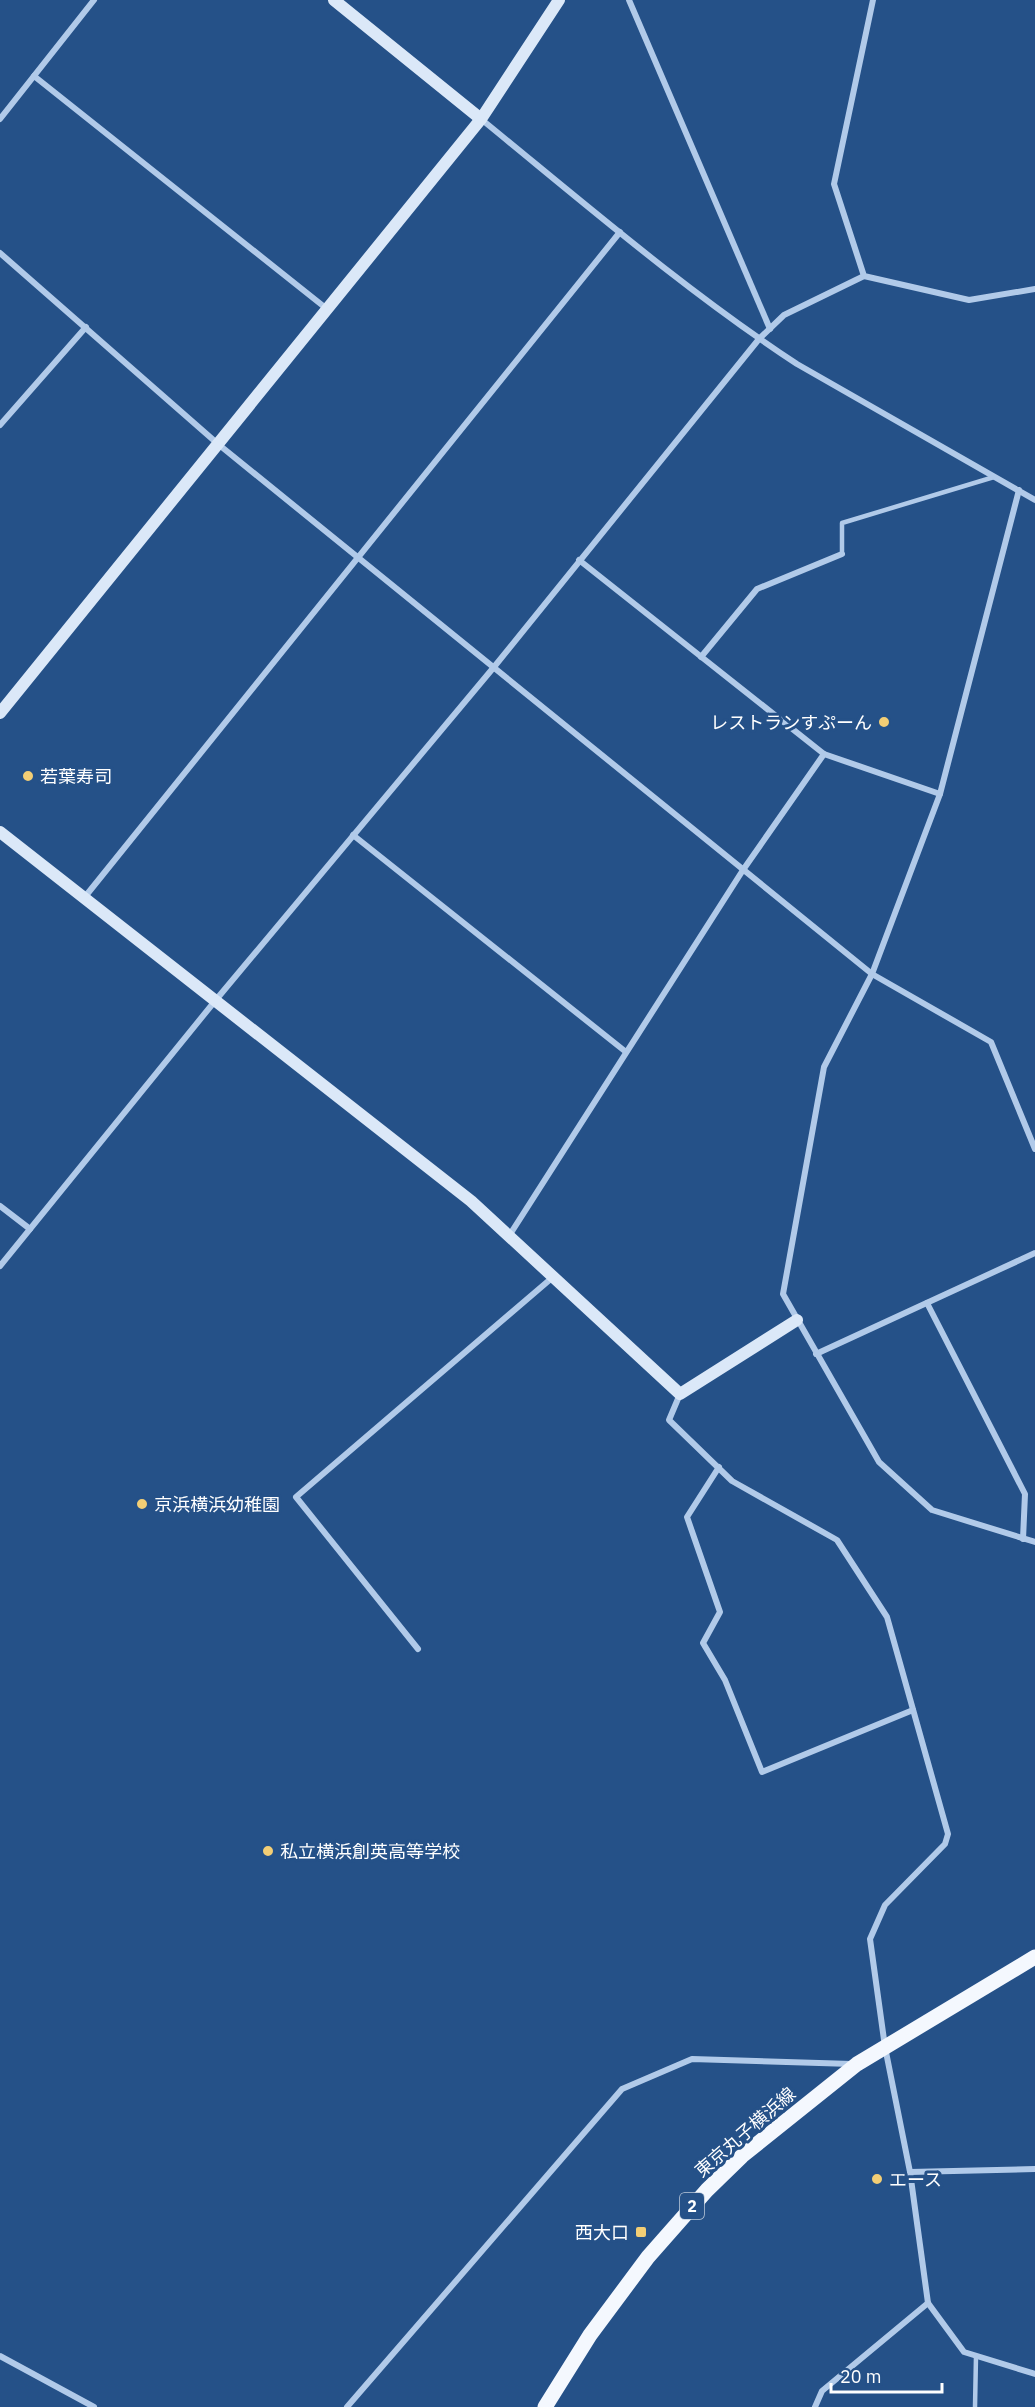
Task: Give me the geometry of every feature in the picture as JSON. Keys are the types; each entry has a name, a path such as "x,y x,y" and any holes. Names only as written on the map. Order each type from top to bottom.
{"main road":[{"name":"東京丸子横浜線","path":"545,2407 622,2289 706,2190 742,2156 857,2064 1035,1957"}],"street":[{"path":"0,119 94,0"},
{"path":"334,0 620,232 759,339 797,364 1035,500"},
{"path":"0,713 481,120 559,0"},
{"path":"629,0 770,329"},
{"path":"864,276 834,184 873,0"},
{"path":"34,76 327,309"},
{"path":"84,898 620,232"},
{"path":"0,253 218,444 872,974 991,1042 1035,1149"},
{"path":"0,1266 215,1001 494,667 759,339 784,315 864,276 969,300 1035,289"},
{"path":"0,425 86,327"},
{"path":"1019,490 940,794 872,974 824,1067 783,1294 879,1462 933,1510 1035,1542"},
{"path":"701,657 758,589 842,554"},
{"path":"579,560 824,754 940,794"},
{"path":"509,1236 743,870 824,754"},
{"path":"0,832 471,1201 680,1395"},
{"path":"353,835 626,1052"},
{"path":"0,1206 30,1229"},
{"path":"816,1354 1035,1253"},
{"path":"418,1649 296,1497 554,1277"},
{"path":"927,1303 1026,1494 1023,1539"},
{"path":"797,1320 680,1395 669,1420 732,1480 837,1540 887,1617 948,1834 945,1844 885,1905 870,1939 885,2047 910,2172 928,2303 964,2352 1035,2374"},
{"path":"719,1467 687,1517 720,1612 703,1643 725,1680 762,1772 913,1710"},
{"path":"347,2407 622,2089 692,2059 857,2064"},
{"path":"910,2172 1035,2169"},
{"path":"815,2407 822,2391 928,2303"},
{"path":"0,2356 94,2407"}],"lane":[{"path":"842,554 842,523 995,476"},
{"path":"975,2407 976,2356"}],"place":[{"name":"レストランすぷーん","path":"884,722"},
{"name":"若葉寿司","path":"28,776"},
{"name":"京浜横浜幼稚園","path":"142,1504"},
{"name":"私立横浜創英高等学校","path":"268,1851"},
{"name":"エース","path":"877,2179"},
{"name":"西大口","path":"641,2232"}]}
